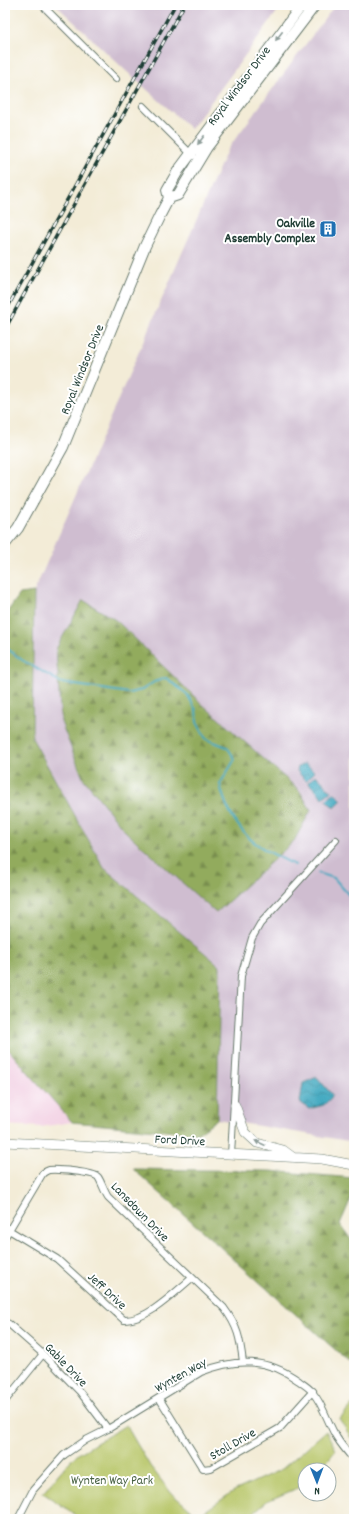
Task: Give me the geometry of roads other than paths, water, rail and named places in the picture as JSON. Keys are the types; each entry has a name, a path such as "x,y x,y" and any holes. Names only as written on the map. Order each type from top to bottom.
{"main road":[{"name":"Royal Windsor Drive","path":"5,544 18,528 63,447 151,231 169,198 167,190 192,153 302,5"},
{"name":"Royal Windsor Drive","path":"169,198 178,195 198,162 315,5"},
{"path":"235,1105 245,1132 257,1143 283,1150 295,1159"},
{"name":"Ford Drive","path":"5,1142 295,1159 322,1159 354,1165"}],"street":[{"path":"42,5 116,79"},
{"path":"143,106 192,153 198,162"},
{"path":"231,1155 235,1105 241,976 252,938 260,924 336,840"},
{"name":"Lansdown Drive","path":"5,1237 43,1173 49,1170 88,1172 94,1174 99,1178 108,1197 224,1308 233,1321 240,1337 243,1362"},
{"name":"Jeff Drive","path":"9,1230 57,1259 124,1320 139,1318 165,1301 192,1278"},
{"name":"Gable Drive","path":"5,1322 43,1354 80,1392 108,1429"},
{"path":"5,1401 43,1354"},
{"name":"Wynten Way","path":"18,1519 33,1490 64,1455 86,1440 108,1429 201,1372 218,1366 243,1362 262,1363 287,1372 312,1391 337,1438 354,1460"},
{"name":"Stoll Drive","path":"159,1398 202,1469 211,1468 280,1428 312,1391"}],"water":[{"path":"305,763 315,772 306,781 297,771 298,767"},
{"path":"316,775 331,791 323,798 308,782"},
{"path":"334,792 342,800 334,808 326,800"},
{"path":"317,1077 333,1096 324,1105 309,1109 300,1102 303,1083"}],"waterway":[{"path":"5,647 22,660 62,683 129,693 142,690 154,682 166,678 187,694 196,710 197,722 206,739 227,747 235,759 220,784 230,812 238,825 252,841 295,865"},
{"path":"318,873 334,878 354,901"}],"railway":[{"path":"5,312 175,5"},
{"path":"5,329 184,5"}],"place":[{"name":"Oakville Assembly Complex","path":"328,229"}],"park label":[{"name":"Wynten Way Park","path":"112,1479"}]}
